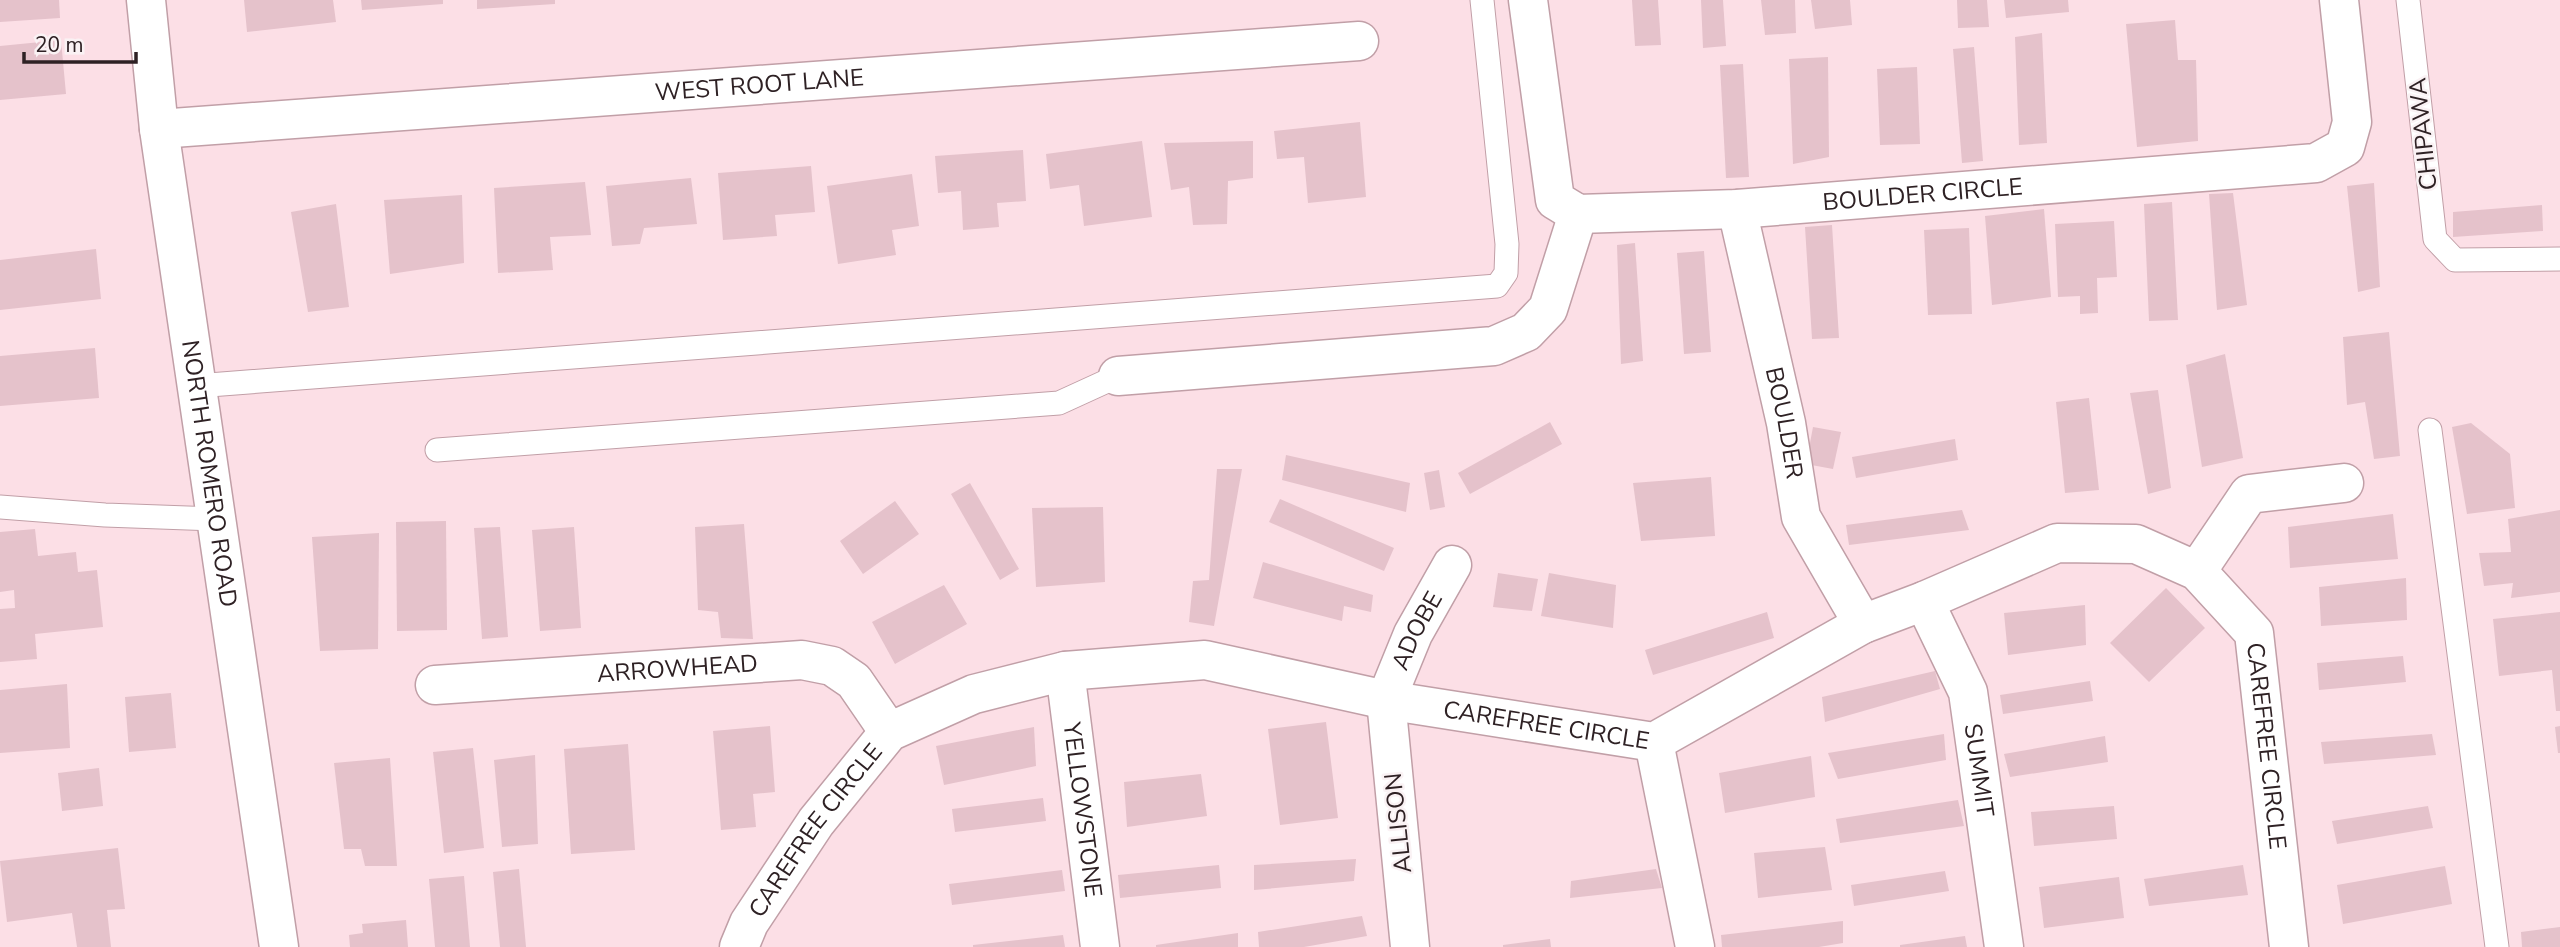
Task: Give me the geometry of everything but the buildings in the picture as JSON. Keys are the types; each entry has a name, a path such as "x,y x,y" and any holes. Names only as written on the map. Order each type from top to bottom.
{"street":[{"name":"NORTH ROMERO ROAD","path":"146,0 159,129 279,947"},
{"path":"1118,376 1494,346 1526,332 1548,309 1578,214 1555,200 1528,0"},
{"name":"BOULDER CIRCLE","path":"1578,214 1737,209 2316,163 2345,147 2352,122 2339,0"},
{"name":"WEST ROOT LANE","path":"159,129 1359,41"},
{"name":"BOULDER","path":"1737,209 1786,423 1801,517 1863,624"},
{"path":"2197,571 2249,494 2344,483"},
{"name":"CAREFREE CIRCLE","path":"739,947 749,923 816,822 889,732 974,694 1065,671 1205,660 1386,699 1654,742 1863,624 1924,601 2057,543 2136,544 2197,571 2254,633 2289,947"},
{"name":"ADOBE","path":"1386,699 1413,634 1452,565"},
{"name":"SUMMIT","path":"1924,601 1968,692 2004,947"},
{"name":"ARROWHEAD","path":"435,685 802,660 832,666 854,681 889,732"},
{"name":"YELLOWSTONE","path":"1065,671 1101,947"},
{"name":"ALLISON","path":"1386,699 1410,947"},
{"path":"1654,742 1695,947"}],"lane":[{"path":"196,386 1497,286 1506,273 1507,244 1482,0"},
{"name":"CHIPAWA","path":"2408,0 2435,239 2455,261 2560,259"},
{"path":"437,450 1059,403 1118,376"},
{"path":"2430,429 2497,947"},
{"path":"0,507 215,519"}]}
